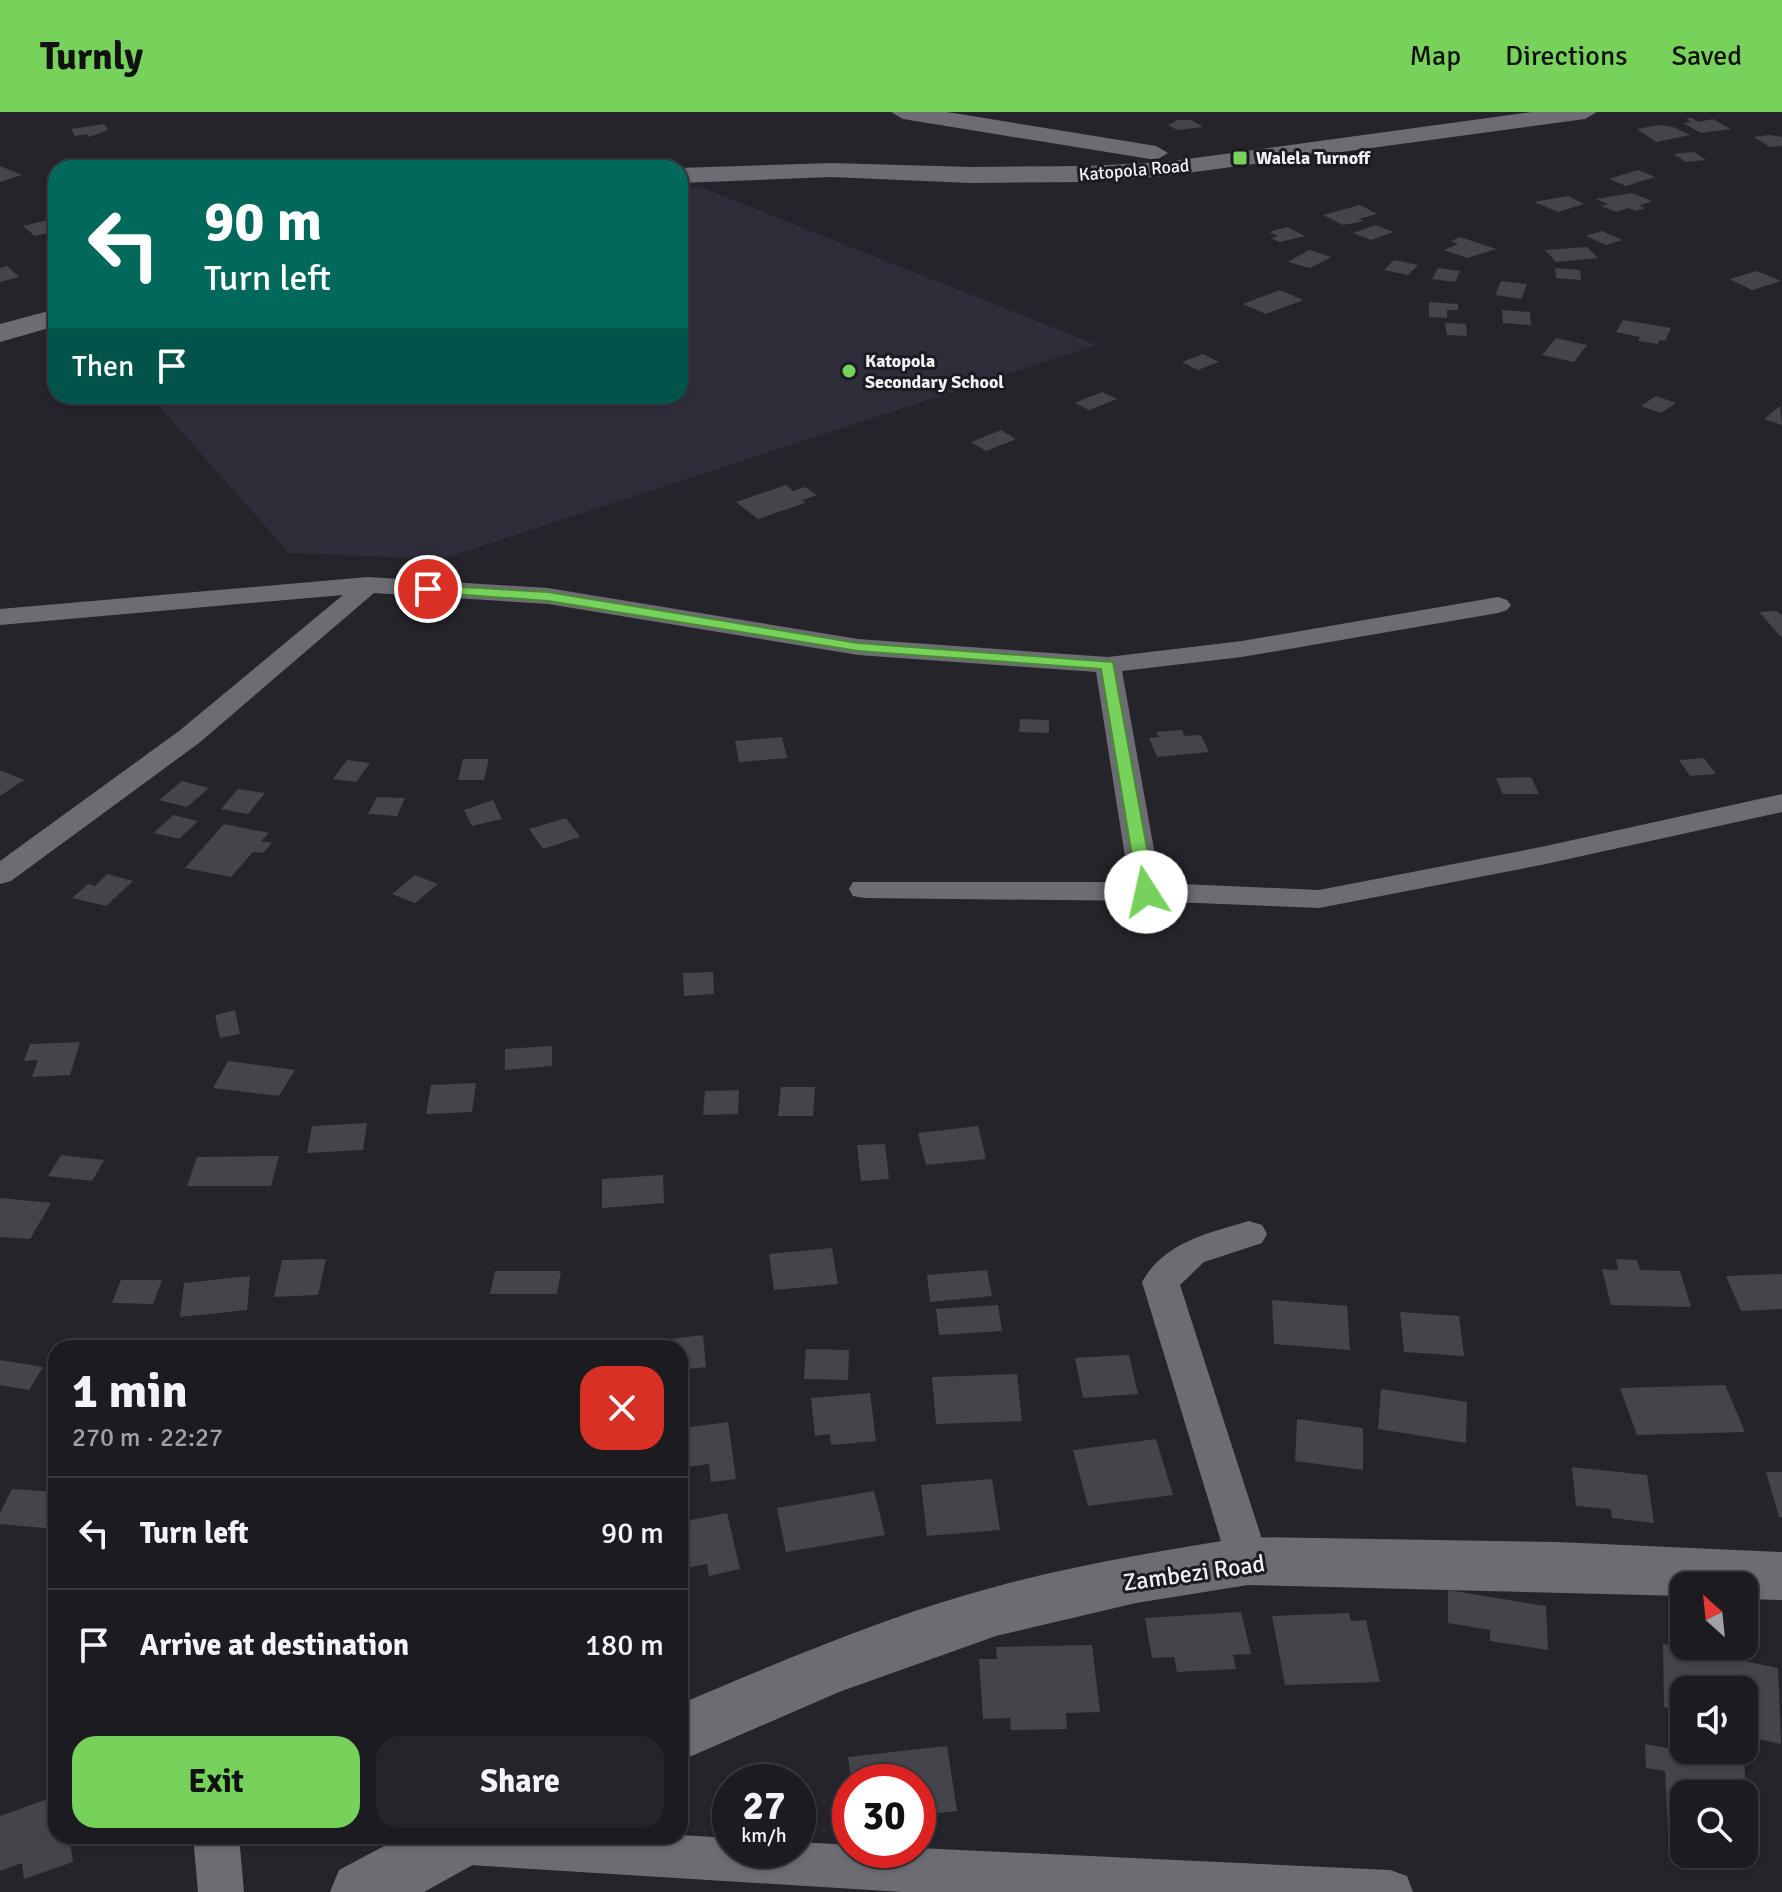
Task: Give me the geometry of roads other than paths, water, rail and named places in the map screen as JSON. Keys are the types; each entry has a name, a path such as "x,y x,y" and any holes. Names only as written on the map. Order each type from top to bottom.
{"street":[{"path":"903,112 1214,162"},
{"name":"Katopola Road","path":"688,175 831,170 971,175 1089,174 1214,162 1585,112"},
{"path":"0,333 48,319"},
{"path":"0,617 368,585 548,596 858,647 1108,665 1242,649 1498,605"},
{"path":"0,875 150,769 288,660 368,585"},
{"path":"1108,665 1146,892"},
{"path":"864,889 1146,892 1319,899 1541,856 1782,803"},
{"path":"1248,1561 1160,1282 1191,1253 1249,1234"},
{"name":"Zambezi Road","path":"688,1730 821,1672 996,1611 1136,1579 1248,1561 1558,1566 1782,1576"},
{"path":"362,1892 451,1844"},
{"path":"528,1844 839,1867 1390,1892"}],"place":[{"name":"Walela Turnoff","path":"1240,158"},
{"name":"Katopola Secondary School","path":"849,371"}]}
